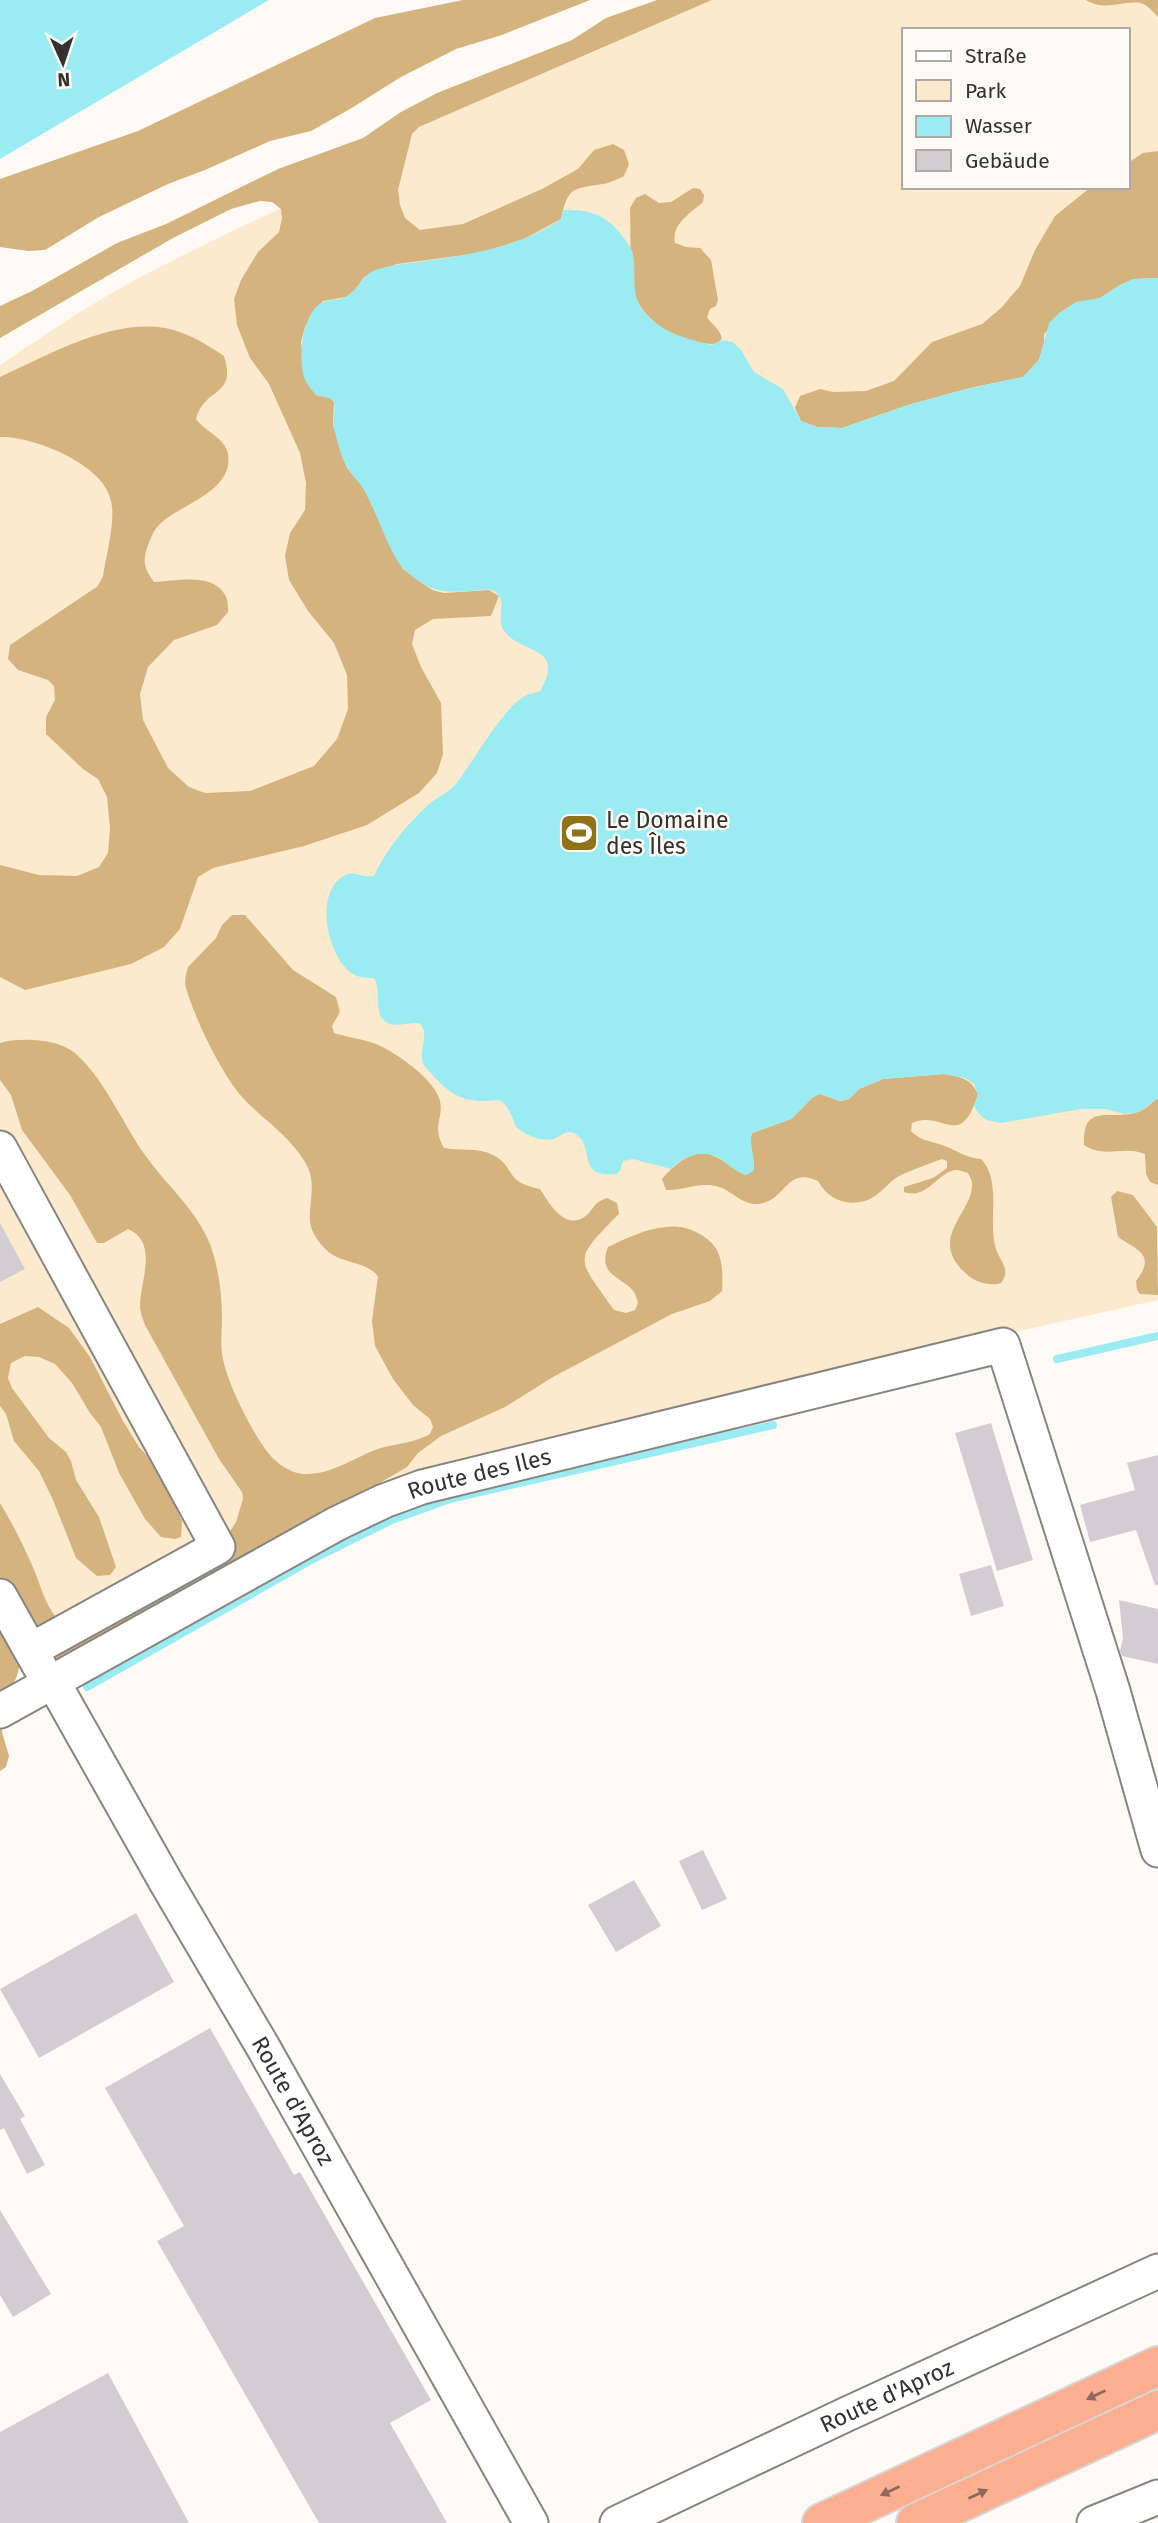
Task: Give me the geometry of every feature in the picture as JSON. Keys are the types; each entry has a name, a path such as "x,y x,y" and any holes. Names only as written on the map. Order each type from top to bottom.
{"highway":[{"path":"822,2523 1158,2366"},
{"path":"916,2523 1158,2410"}],"street":[{"path":"0,1148 218,1547 31,1650"},
{"name":"Route des Iles","path":"0,1711 336,1524 384,1501 422,1487 1003,1345 1113,1691 1158,1850"},
{"name":"Route d'Aproz","path":"0,1596 277,2072 531,2523"},
{"name":"Route d'Aproz","path":"617,2523 1158,2272"},
{"path":"1094,2523 1158,2497"}],"green space":[{"name":"Le Domaine des Îles","path":"712,0 1158,0 1158,1300 1006,1334 457,1471 79,1662 0,1597 0,365 80,312 160,267 407,151 412,134 419,127"}],"shaded area":[{"path":"463,0 590,0 502,35 456,49 401,77 311,131 270,141 168,184 99,217 45,250 28,251 0,247 0,179 138,131 375,18"},
{"path":"657,0 712,0 419,127 412,134 398,190 405,218 420,230 463,224 542,189 578,169 594,150 613,144 624,150 629,164 624,176 608,183 573,191 566,200 561,219 524,239 480,253 397,264 364,277 346,297 323,301 305,327 301,342 306,381 316,395 330,398 334,402 333,425 347,468 363,487 403,569 432,590 444,593 489,590 499,596 491,616 433,619 415,630 412,644 441,703 443,754 437,773 419,793 367,825 304,846 213,868 198,877 180,929 164,947 131,964 25,990 0,977 0,865 39,875 77,876 99,867 108,853 110,828 107,797 98,779 83,769 46,734 46,717 55,700 54,686 48,680 18,670 8,659 10,645 98,586 103,576 110,538 112,509 106,488 82,464 30,441 0,437 0,377 80,341 123,329 144,327 181,332 224,356 227,369 223,386 206,401 196,419 223,443 228,454 228,467 214,488 158,526 145,553 145,562 154,582 193,580 212,583 226,597 228,612 217,625 174,640 148,667 140,694 143,720 168,768 189,787 205,793 250,791 314,766 337,739 348,709 347,675 334,643 308,611 289,580 285,556 290,533 305,510 306,483 300,453 269,384 250,358 237,325 234,299 241,280 258,252 279,232 281,209 272,202 260,201 231,209 173,238 0,338 0,306 117,243 166,224 278,169 363,138 401,112 437,93 572,40 606,18"},
{"path":"1086,0 1158,0 1158,17 1141,3 1100,5"},
{"path":"1158,151 1158,278 1134,279 1100,298 1076,303 1044,334 1039,360 1023,377 908,405 842,428 817,427 801,421 795,408 800,396 820,389 833,392 866,391 894,381 932,342 982,324 1001,308 1020,286 1035,250 1055,216 1089,189 1130,189 1130,162 1143,153"},
{"path":"693,188 700,189 704,195 703,202 679,225 675,243 700,248 711,260 718,300 707,317 722,338 714,344 687,339 663,328 643,310 633,286 630,208 636,198 645,194 659,203 671,202"},
{"path":"232,915 245,915 293,970 336,997 340,1012 332,1026 334,1033 384,1048 423,1075 440,1101 438,1133 444,1148 481,1151 493,1155 520,1183 540,1189 553,1208 565,1218 579,1220 597,1203 607,1198 617,1203 619,1214 593,1242 585,1260 592,1279 614,1310 626,1313 635,1310 638,1303 634,1292 608,1270 605,1257 608,1247 636,1234 658,1228 686,1228 711,1242 721,1262 722,1291 710,1301 672,1314 553,1377 505,1407 441,1436 418,1453 407,1467 65,1667 22,1655 17,1676 4,1705 2,1732 9,1756 6,1767 0,1771 0,1635 10,1616 0,1597 0,1503 24,1548 47,1602 61,1622 229,1533 236,1522 243,1499 242,1492 219,1459 145,1325 140,1308 146,1264 143,1244 138,1235 128,1229 104,1243 97,1243 70,1195 22,1130 11,1095 0,1080 0,1043 18,1040 50,1042 76,1054 97,1077 151,1163 205,1232 220,1289 222,1349 226,1370 249,1422 276,1461 300,1474 314,1474 341,1466 375,1450 422,1438 430,1434 433,1427 430,1419 413,1405 393,1379 375,1346 372,1321 378,1276 363,1266 330,1253 314,1234 310,1218 311,1181 305,1162 291,1143 234,1087 217,1060 190,1001 185,985 188,967 216,938 222,925"},
{"path":"944,1074 964,1079 975,1089 978,1094 971,1111 964,1121 957,1125 923,1120 912,1123 911,1131 922,1139 981,1159 988,1169 993,1192 994,1243 1005,1272 1001,1283 989,1284 973,1279 957,1263 951,1251 954,1227 971,1194 972,1182 968,1173 958,1170 949,1172 920,1192 904,1192 904,1187 933,1178 947,1168 947,1161 942,1159 901,1175 874,1197 854,1203 833,1197 818,1181 807,1178 792,1181 768,1202 758,1204 742,1200 712,1185 666,1190 662,1179 679,1163 693,1155 708,1154 716,1157 746,1175 753,1171 752,1133 791,1119 813,1097 820,1094 840,1101 849,1099 859,1089 883,1079"},
{"path":"1158,1098 1158,1185 1150,1182 1146,1174 1145,1154 1099,1151 1084,1145 1088,1122 1094,1117 1130,1114 1142,1110"},
{"path":"1117,1191 1133,1195 1157,1227 1158,1295 1140,1294 1137,1290 1136,1281 1145,1265 1145,1259 1138,1250 1118,1237 1111,1197"},
{"path":"38,1307 69,1328 90,1357 139,1447 160,1470 182,1521 181,1537 175,1539 161,1537 145,1519 119,1473 101,1427 72,1383 55,1364 39,1357 25,1356 11,1363 8,1378 12,1388 49,1438 66,1452 76,1480 99,1517 116,1567 110,1575 97,1576 76,1558 39,1471 14,1441 6,1414 0,1406 0,1324"}],"water":[{"path":"0,0 269,0 0,159"},
{"path":"563,210 589,212 617,229 632,251 638,302 656,323 702,343 712,345 721,340 733,342 754,372 783,389 801,421 817,427 842,428 908,405 1023,377 1039,360 1049,323 1059,313 1076,302 1100,298 1134,279 1158,278 1158,1098 1139,1112 1124,1114 1106,1109 1081,1109 1001,1123 988,1120 979,1114 974,1106 978,1094 974,1084 965,1078 944,1074 883,1079 859,1089 849,1099 840,1101 820,1094 813,1097 791,1119 752,1133 753,1171 746,1175 717,1157 705,1154 686,1158 671,1169 633,1159 623,1161 616,1174 603,1174 590,1166 584,1144 573,1133 565,1133 548,1140 533,1137 516,1127 502,1102 466,1099 444,1087 423,1063 424,1034 419,1023 393,1025 384,1021 379,1011 374,978 357,976 346,969 338,957 327,925 330,894 337,882 348,874 374,876 398,837 429,804 455,785 507,712 525,696 540,691 548,666 545,658 512,639 504,631 501,599 494,591 436,590 421,583 399,563 369,499 343,460 334,428 334,402 330,398 316,395 306,382 302,364 305,329 314,309 321,303 346,297 373,271 479,252 513,243 546,229 561,219"}],"building":[{"path":"0,1223 25,1269 0,1282"},
{"path":"991,1423 1033,1560 997,1571 955,1433"},
{"path":"1158,1455 1158,1585 1155,1585 1136,1530 1090,1542 1080,1505 1135,1490 1127,1463"},
{"path":"991,1565 1004,1606 971,1616 959,1574"},
{"path":"1119,1600 1158,1609 1158,1664 1122,1656"},
{"path":"703,1850 727,1899 702,1910 679,1861"},
{"path":"634,1880 661,1926 616,1952 588,1905"},
{"path":"136,1913 174,1982 39,2058 0,1989"},
{"path":"210,2028 294,2175 300,2172 431,2400 390,2423 447,2523 319,2523 157,2241 184,2226 105,2088"},
{"path":"0,2074 25,2116 20,2119 45,2165 27,2174 4,2128 0,2130"},
{"path":"0,2210 51,2294 13,2317 0,2295"},
{"path":"108,2373 189,2523 0,2523 0,2432"}],"waterway":[{"path":"1057,1359 1158,1336"},
{"path":"87,1687 313,1559 392,1520 450,1499 773,1425"}],"place":[{"name":"Le Domaine des Îles","path":"579,833"}]}
